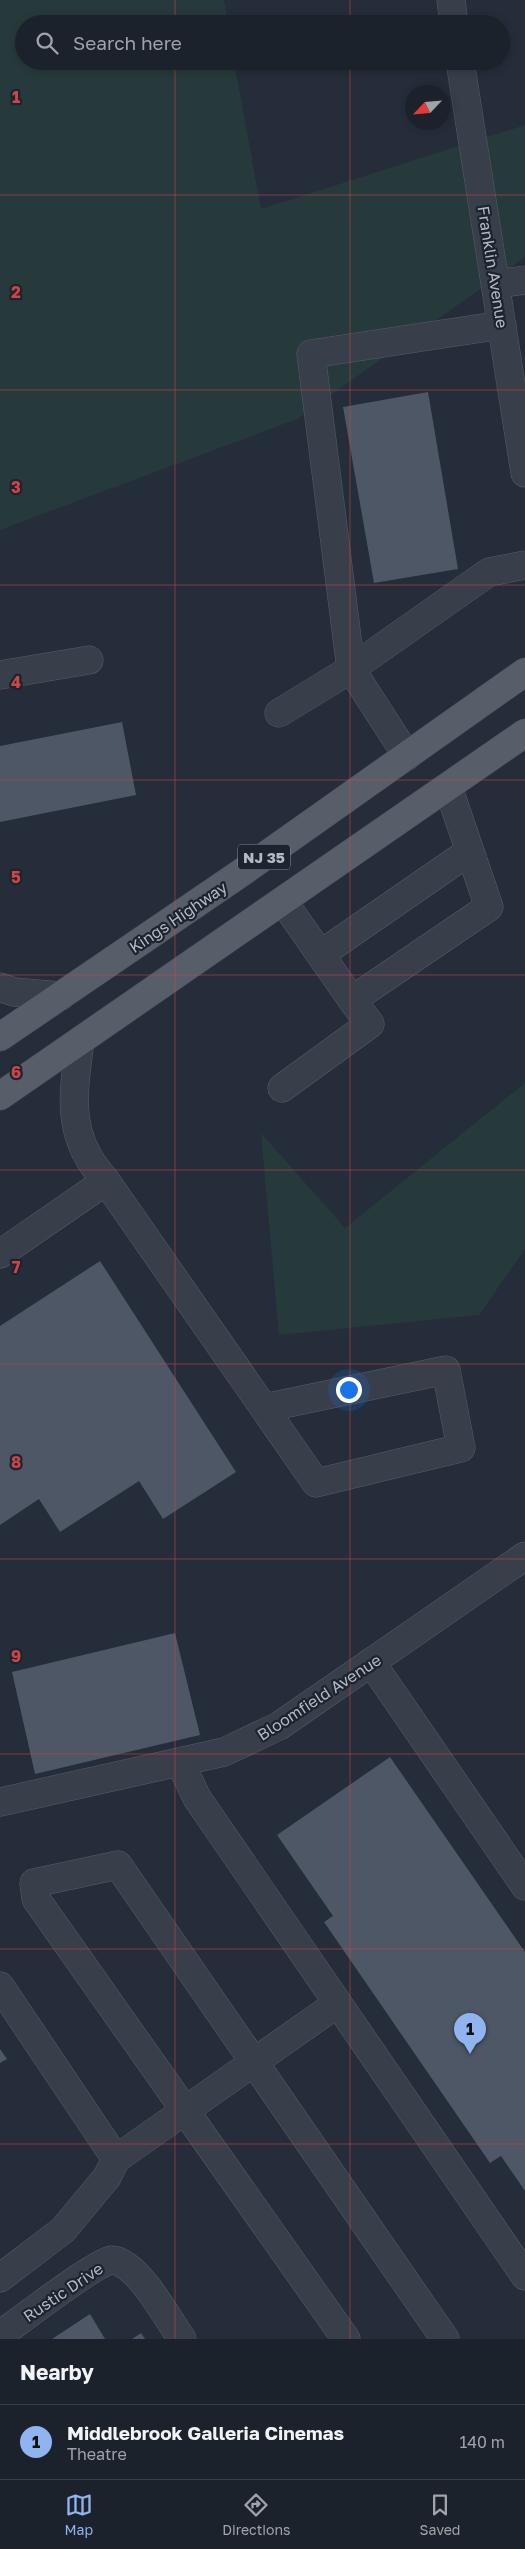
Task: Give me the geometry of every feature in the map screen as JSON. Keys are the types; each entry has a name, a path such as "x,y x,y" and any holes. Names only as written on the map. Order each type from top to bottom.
{"main road":[{"name":"Kings Highway","path":"0,1037 238,875 525,672"},
{"name":"NJ 35","path":"0,1096 525,733"}],"street":[{"path":"450,0 452,15"},
{"name":"Franklin Avenue","path":"461,70 495,284 523,443 525,473"},
{"path":"495,284 525,280"},
{"path":"407,756 351,669 311,354 502,325"},
{"path":"279,713 351,669 489,572 525,565"},
{"path":"0,674 89,660"},
{"path":"352,1000 489,906 448,787"},
{"path":"321,954 470,851"},
{"path":"282,1088 370,1024 283,901"},
{"path":"0,987 14,992 61,996"},
{"path":"80,1041 74,1096 77,1130 88,1156 316,1483 461,1448 446,1370 264,1408"},
{"path":"0,1254 106,1181"},
{"name":"Bloomfield Avenue","path":"0,1802 224,1752 255,1739 279,1726 525,1556"},
{"path":"371,1662 522,1873"},
{"path":"180,1762 197,1798 525,2276"},
{"path":"346,2339 36,1899 34,1883 118,1865 445,2339"},
{"path":"0,1986 116,2159"},
{"path":"0,2278 63,2230 107,2177 116,2159 184,2109 338,2003"},
{"name":"Rustic Drive","path":"0,2335 83,2276 103,2263 113,2260 122,2263 136,2273 182,2339"}],"shaded area":[{"path":"0,0 224,0 226,15 15,15 15,70 236,70 261,209 525,125 525,257 297,419 0,530"},
{"path":"525,1083 525,1249 479,1315 279,1335 261,1133 345,1228"}],"building":[{"path":"428,392 458,569 374,583 343,407"},
{"path":"122,722 136,795 0,822 0,746"},
{"path":"100,1261 236,1472 163,1519 139,1481 60,1532 39,1499 0,1525 0,1326"},
{"path":"175,1633 200,1735 35,1774 12,1672"},
{"path":"390,1757 525,1952 525,2191 501,2156 490,2163 324,1922 333,1916 277,1835"},
{"path":"0,2049 7,2059 0,2063"},
{"path":"90,2314 105,2339 52,2339"},
{"path":"141,2333 145,2339 132,2339"}],"place":[{"name":"Middlebrook Galleria Cinemas","path":"470,2054"}]}
